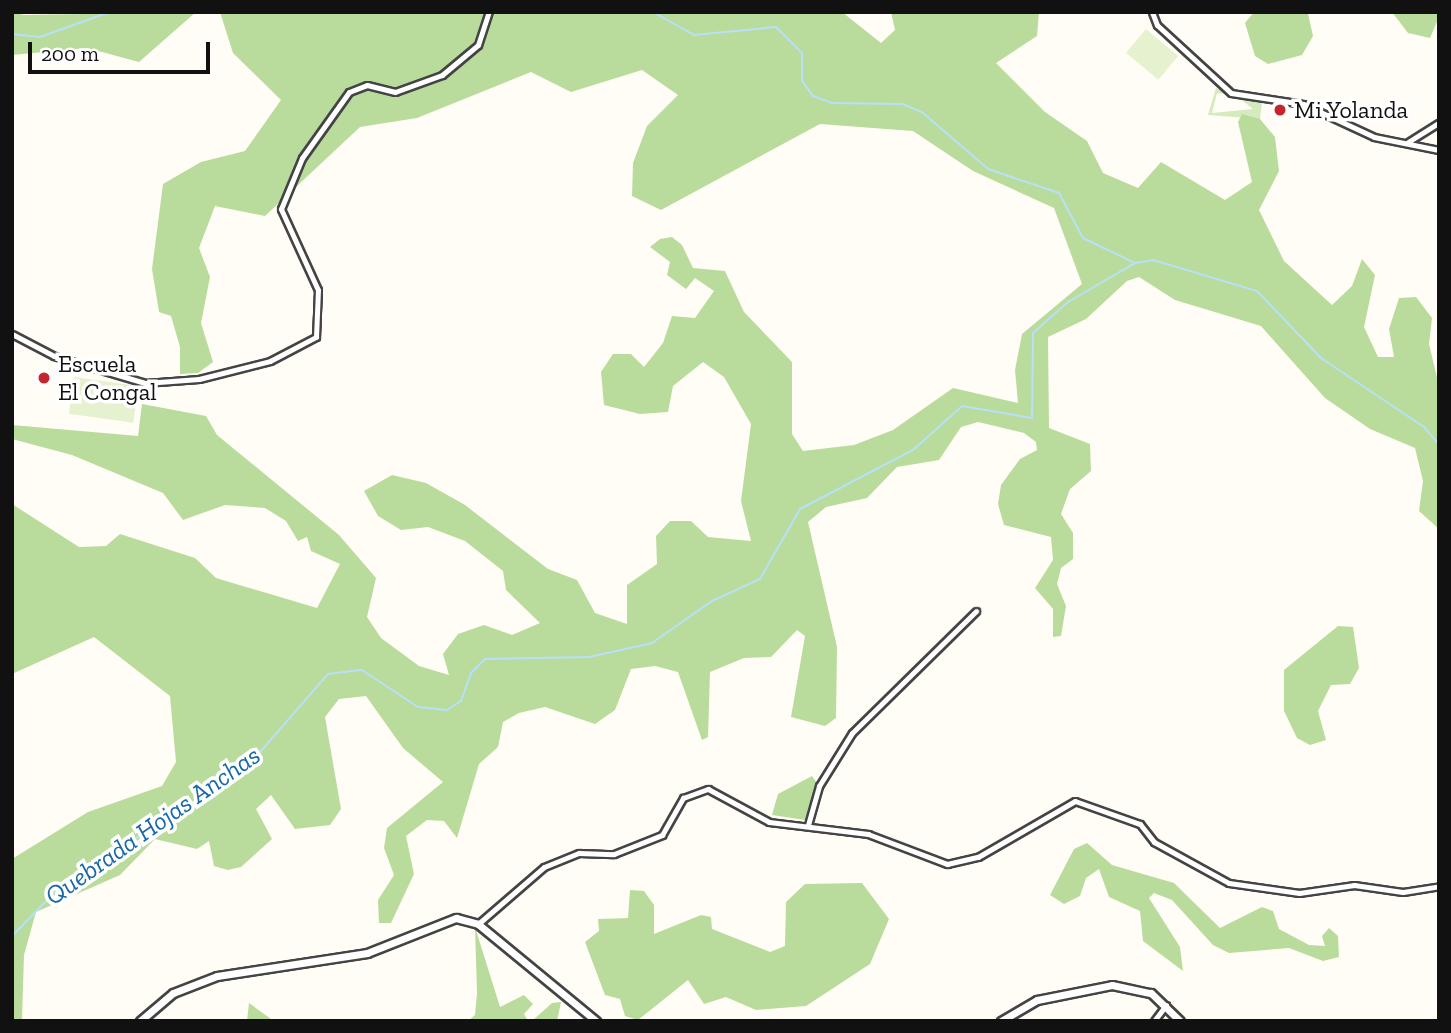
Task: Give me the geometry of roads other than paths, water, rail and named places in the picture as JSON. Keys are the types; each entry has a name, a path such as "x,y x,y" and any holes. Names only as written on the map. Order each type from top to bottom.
{"street":[{"path":"12,334 54,356 145,383 199,379 270,361 316,337 318,290 281,209 302,158 349,92 367,85 395,92 442,75 478,45 489,12"},
{"path":"1152,12 1157,25 1231,93 1303,104 1374,138 1408,142 1439,150"},
{"path":"1408,142 1439,123"},
{"path":"808,825 819,786 852,733 976,611"},
{"path":"478,924 544,867 579,853 614,854 662,835 694,792 715,790 769,822 868,834 917,856 957,864 1075,801 1140,824 1154,842 1223,882 1299,893 1354,885 1403,892 1439,886"},
{"path":"140,1021 173,993 217,976 367,953 456,918 478,924 596,1021"},
{"path":"1000,1021 1037,1000 1112,985 1132,986 1166,1005 1180,1021"},
{"path":"1154,1021 1166,1005"}],"waterway":[{"path":"12,34 40,37 110,12"},
{"path":"653,12 694,35 776,27 802,53 802,81 813,96 832,103 903,104 923,113 988,169 1059,193 1083,238 1135,263"},
{"name":"Quebrada Hojas Anchas","path":"12,936 59,888 248,766 328,674 362,670 418,707 447,710 461,701 471,673 485,659 589,657 652,643 712,601 760,579 800,509 913,450 962,406 1032,418 1033,333 1068,302 1135,263 1153,260 1257,291 1321,358 1424,427 1439,445"}],"place":[{"name":"Mi Yolanda","path":"1280,110"},
{"name":"Escuela El Congal","path":"44,378"}]}
